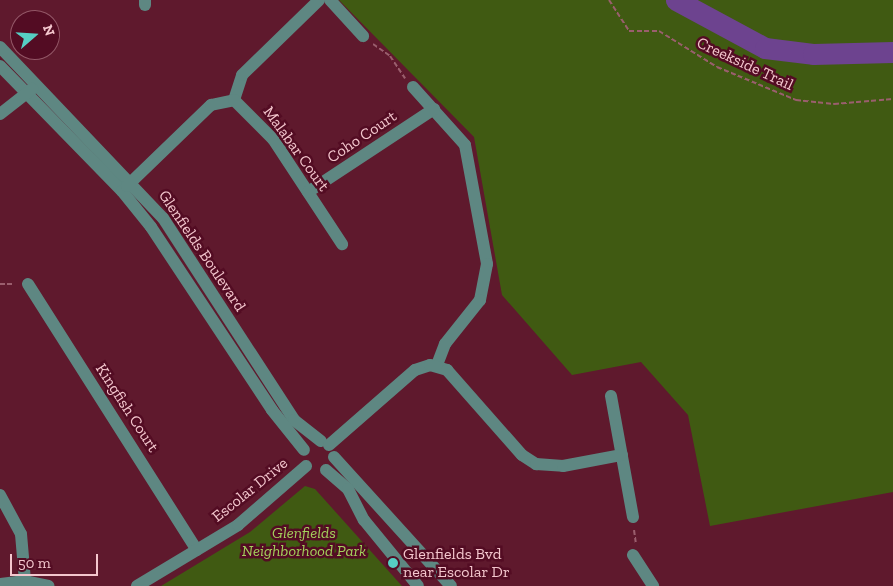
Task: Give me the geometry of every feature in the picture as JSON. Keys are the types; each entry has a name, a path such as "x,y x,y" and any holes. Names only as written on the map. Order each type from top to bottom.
{"street":[{"path":"122,191 211,105 234,100 242,75 319,0"},
{"path":"330,0 363,36"},
{"name":"Glenfields Boulevard","path":"0,46 132,181 163,218 294,420 328,448 451,586"},
{"name":"Glenfields Boulevard","path":"0,66 122,191 151,227 272,410 304,450"},
{"path":"0,114 37,84"},
{"path":"413,87 465,145 487,270 480,300 446,344 437,365"},
{"name":"Malabar Court","path":"234,100 266,130 342,244"},
{"name":"Coho Court","path":"308,192 434,110"},
{"name":"Kingfish Court","path":"28,284 197,550"},
{"path":"326,470 328,448 415,370 437,365 447,370 522,455 536,464 563,466 622,455"},
{"path":"611,396 633,517"},
{"path":"328,448 310,443 304,450 306,466 314,471 326,470 348,489 364,520 418,586"},
{"name":"Escolar Drive","path":"137,586 242,522 306,466"},
{"path":"0,495 19,526 25,582"},
{"path":"633,555 653,586"},
{"path":"0,584 25,582 48,586"}],"path":[{"name":"Creekside Trail","path":"609,0 629,31 659,31 718,67 796,100 834,104 893,99"},
{"path":"363,36 390,56 413,87"},
{"path":"0,284 28,284"},
{"path":"633,517 636,541 633,555"}],"green space":[{"path":"339,0 893,0 893,492 710,526 688,415 641,362 572,375 502,295 474,137"},
{"name":"Glenfields Neighborhood Park","path":"305,486 315,489 402,586 161,586 250,532"}],"waterway":[{"path":"676,0 765,48 813,54 893,52"}],"place":[{"name":"Glenfields Bvd near Escolar Dr","path":"393,563"}]}
